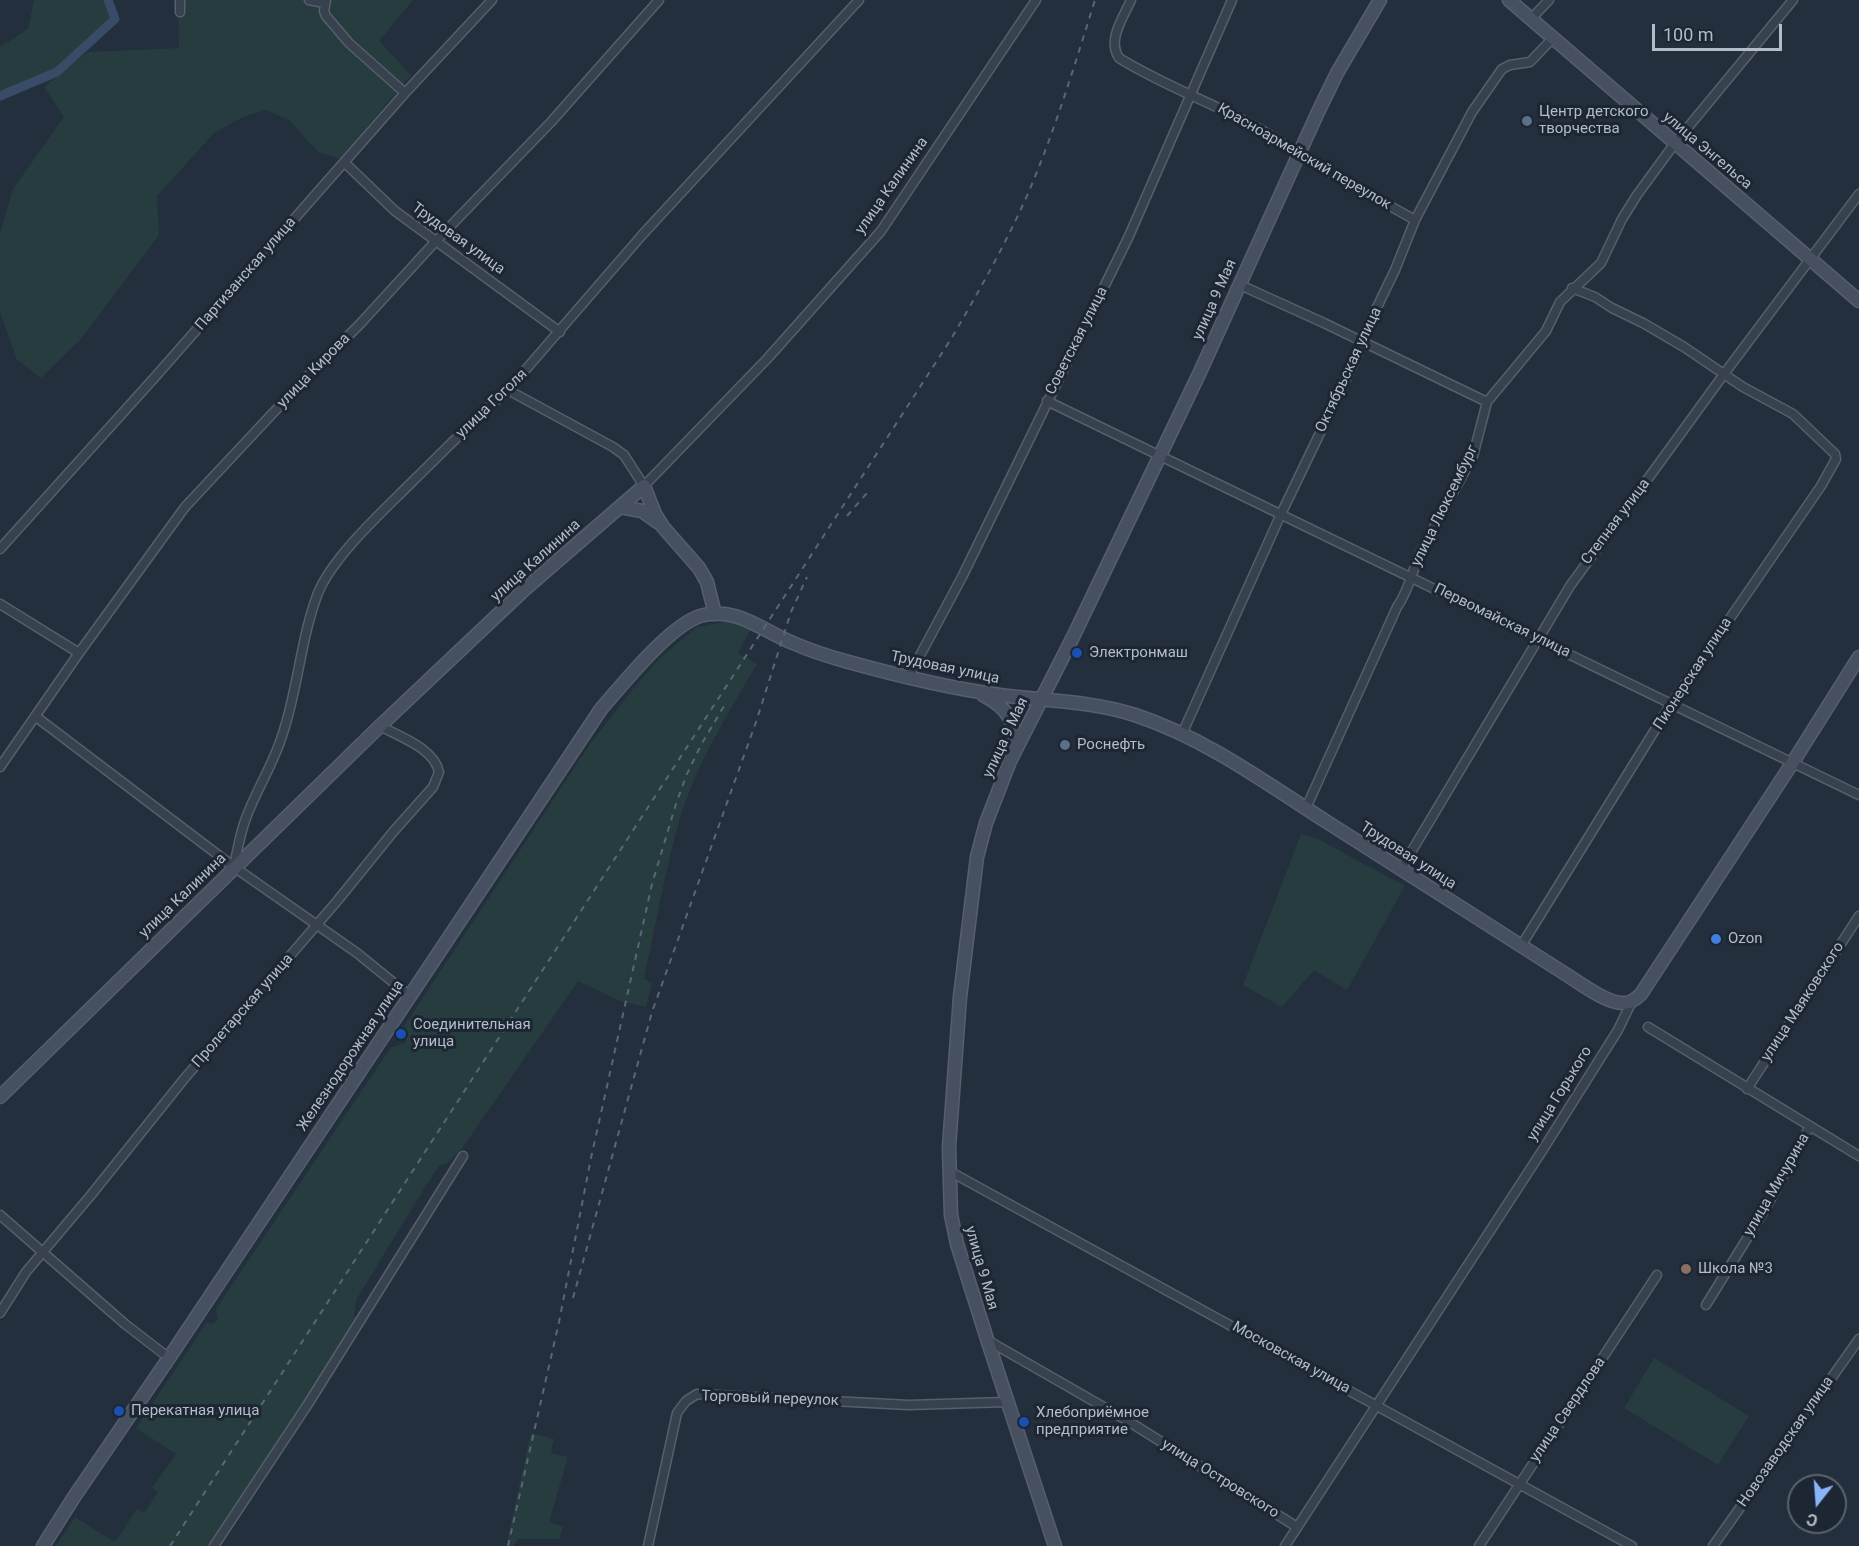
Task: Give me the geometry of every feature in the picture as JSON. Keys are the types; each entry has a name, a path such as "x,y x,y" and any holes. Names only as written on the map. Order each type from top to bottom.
{"street":[{"path":"180,0 180,12"},
{"path":"309,0 325,1 326,16 349,43 405,93"},
{"name":"Партизанская улица","path":"0,549 238,284 405,93 492,0"},
{"name":"улица Кирова","path":"0,767 79,652 185,507 551,122 659,0"},
{"name":"улица Гоголя","path":"234,867 246,819 282,738 291,707 306,631 318,592 327,575 382,512 508,390 643,234 859,0"},
{"name":"улица Калинина","path":"0,1097 380,726 525,589 644,486 767,359 881,231 1036,0"},
{"path":"1131,0 1114,39 1115,52 1119,58 1130,65 1192,95"},
{"name":"Советская улица","path":"909,676 962,577 1129,236 1232,0"},
{"name":"улица 9 Мая","path":"1055,1546 987,1340 957,1244 951,1215 949,1147 960,997 977,857 986,823 1016,749 1073,637 1200,372 1238,284 1337,73 1380,0"},
{"name":"улица Энгельса","path":"1509,0 1859,301"},
{"path":"1531,19 1549,0"},
{"name":"улица Люксембург","path":"1305,808 1405,596 1420,554 1473,456 1487,402 1546,331 1560,302 1572,288 1601,263 1610,241 1637,195 1675,143 1793,0"},
{"name":"Октябрьская улица","path":"1182,734 1281,514 1358,354 1414,220 1472,112 1496,76 1510,64 1530,62 1553,38"},
{"name":"Красноармейский переулок","path":"1192,95 1240,118 1285,144 1299,155 1414,220"},
{"name":"Трудовая улица","path":"344,162 395,211 560,332"},
{"name":"Степная улица","path":"1401,870 1590,556 1859,194"},
{"path":"1238,284 1487,402"},
{"path":"1572,288 1595,297 1643,323 1724,374"},
{"name":"Пионерская улица","path":"1521,946 1671,704 1834,465 1835,454 1807,430 1793,414 1769,403 1724,374"},
{"path":"508,390 624,455 644,486 663,527"},
{"name":"Первомайская улица","path":"1047,401 1859,795"},
{"path":"620,507 642,511 663,527 699,568 707,582 715,614"},
{"path":"0,604 79,652"},
{"name":"Трудовая улица","path":"715,614 735,616 792,643 830,657 973,690 1115,709 1148,719 1182,734 1254,776 1602,996 1615,1002 1632,1001"},
{"name":"Железнодорожная улица","path":"43,1546 601,710 640,666 676,631 700,616 715,614"},
{"name":"улица Горького","path":"1285,1546 1542,1151 1618,1030 1632,1001 1641,994 1859,657"},
{"path":"973,690 1000,706 1010,717 1015,732 1016,749"},
{"path":"35,716 234,867 357,952 410,996"},
{"name":"Пролетарская улица","path":"0,1313 26,1272 184,1079 433,787 437,779 438,767 430,756 380,726"},
{"name":"улица Маяковского","path":"1747,1089 1859,916"},
{"path":"1648,1027 1747,1089 1858,1154"},
{"name":"улица Мичурина","path":"1707,1305 1767,1206 1810,1126"},
{"path":"214,1546 308,1404 463,1156"},
{"name":"Московская улица","path":"949,1171 1632,1546"},
{"path":"0,1215 125,1324 169,1358"},
{"name":"улица Свердлова","path":"1479,1546 1658,1275"},
{"name":"Новозаводская улица","path":"1713,1546 1859,1339"},
{"name":"улица Островского","path":"987,1340 1128,1421 1297,1527"},
{"name":"Торговый переулок","path":"648,1546 677,1413 686,1401 697,1394 909,1405 1007,1402"}],"green space":[{"path":"34,0 108,0 115,19 57,72 0,96 0,47 28,29"},
{"path":"178,0 413,0 379,41 411,75 340,159 318,152 290,121 267,110 245,116 214,133 157,196 159,235 81,339 41,378 17,360 0,312 0,234 13,189 64,117 44,87 88,52 179,48"},
{"path":"730,621 750,630 738,653 757,664 702,762 678,825 644,979 652,983 646,1007 620,1001 578,981 463,1147 447,1163 439,1166 427,1184 356,1300 354,1315 358,1325 214,1546 56,1546 75,1517 115,1542 137,1509 144,1513 158,1492 152,1488 176,1454 136,1428 207,1322 211,1324 218,1320 216,1309 391,1047 406,1043 403,1028 588,747 659,659 697,627"},
{"path":"1301,834 1316,838 1405,886 1347,990 1314,970 1282,1007 1243,985"},
{"path":"1654,1358 1749,1416 1718,1465 1624,1408"},
{"path":"531,1433 554,1439 551,1453 568,1457 549,1522 563,1527 559,1539 518,1539 513,1546 506,1546"}],"waterway":[{"path":"0,96 57,72 115,19 108,0"}],"railway":[{"path":"170,1546 951,339 990,270 1026,198 1055,125 1095,0"},
{"path":"847,516 867,493"},
{"path":"573,1298 652,1012 756,722 791,612 807,577"},
{"path":"508,1546 559,1322 591,1158 652,884 686,776 724,706"}],"place":[{"name":"Центр детского творчества","path":"1527,121"},
{"name":"Электронмаш","path":"1077,653"},
{"name":"Роснефть","path":"1065,745"},
{"name":"Ozon","path":"1716,939"},
{"name":"Соединительная улица","path":"401,1034"},
{"name":"Школа №3","path":"1686,1269"},
{"name":"Перекатная улица","path":"119,1411"},
{"name":"Хлебоприёмное предприятие","path":"1024,1422"}]}
